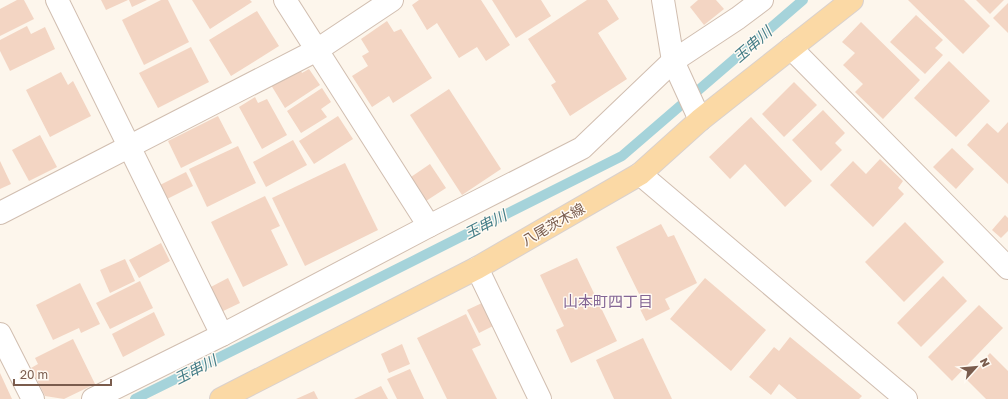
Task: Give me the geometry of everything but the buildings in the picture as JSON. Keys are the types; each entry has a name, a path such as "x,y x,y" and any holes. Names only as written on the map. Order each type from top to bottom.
{"main road":[{"name":"八尾茨木線","path":"221,399 477,268 640,174 700,120 852,0"}],"street":[{"path":"57,0 222,335"},
{"path":"285,0 428,226"},
{"path":"0,213 317,50 392,0"},
{"path":"664,0 673,61 700,120"},
{"path":"93,399 222,335 428,226 582,148 673,61 738,18 762,0"},
{"path":"791,48 1008,268"},
{"path":"640,174 906,399"},
{"path":"477,268 540,399"},
{"path":"0,334 33,399"}],"waterway":[{"name":"玉串川","path":"135,399 622,156 803,0"}],"district":[{"name":"山本町四丁目","path":"608,301"}]}
